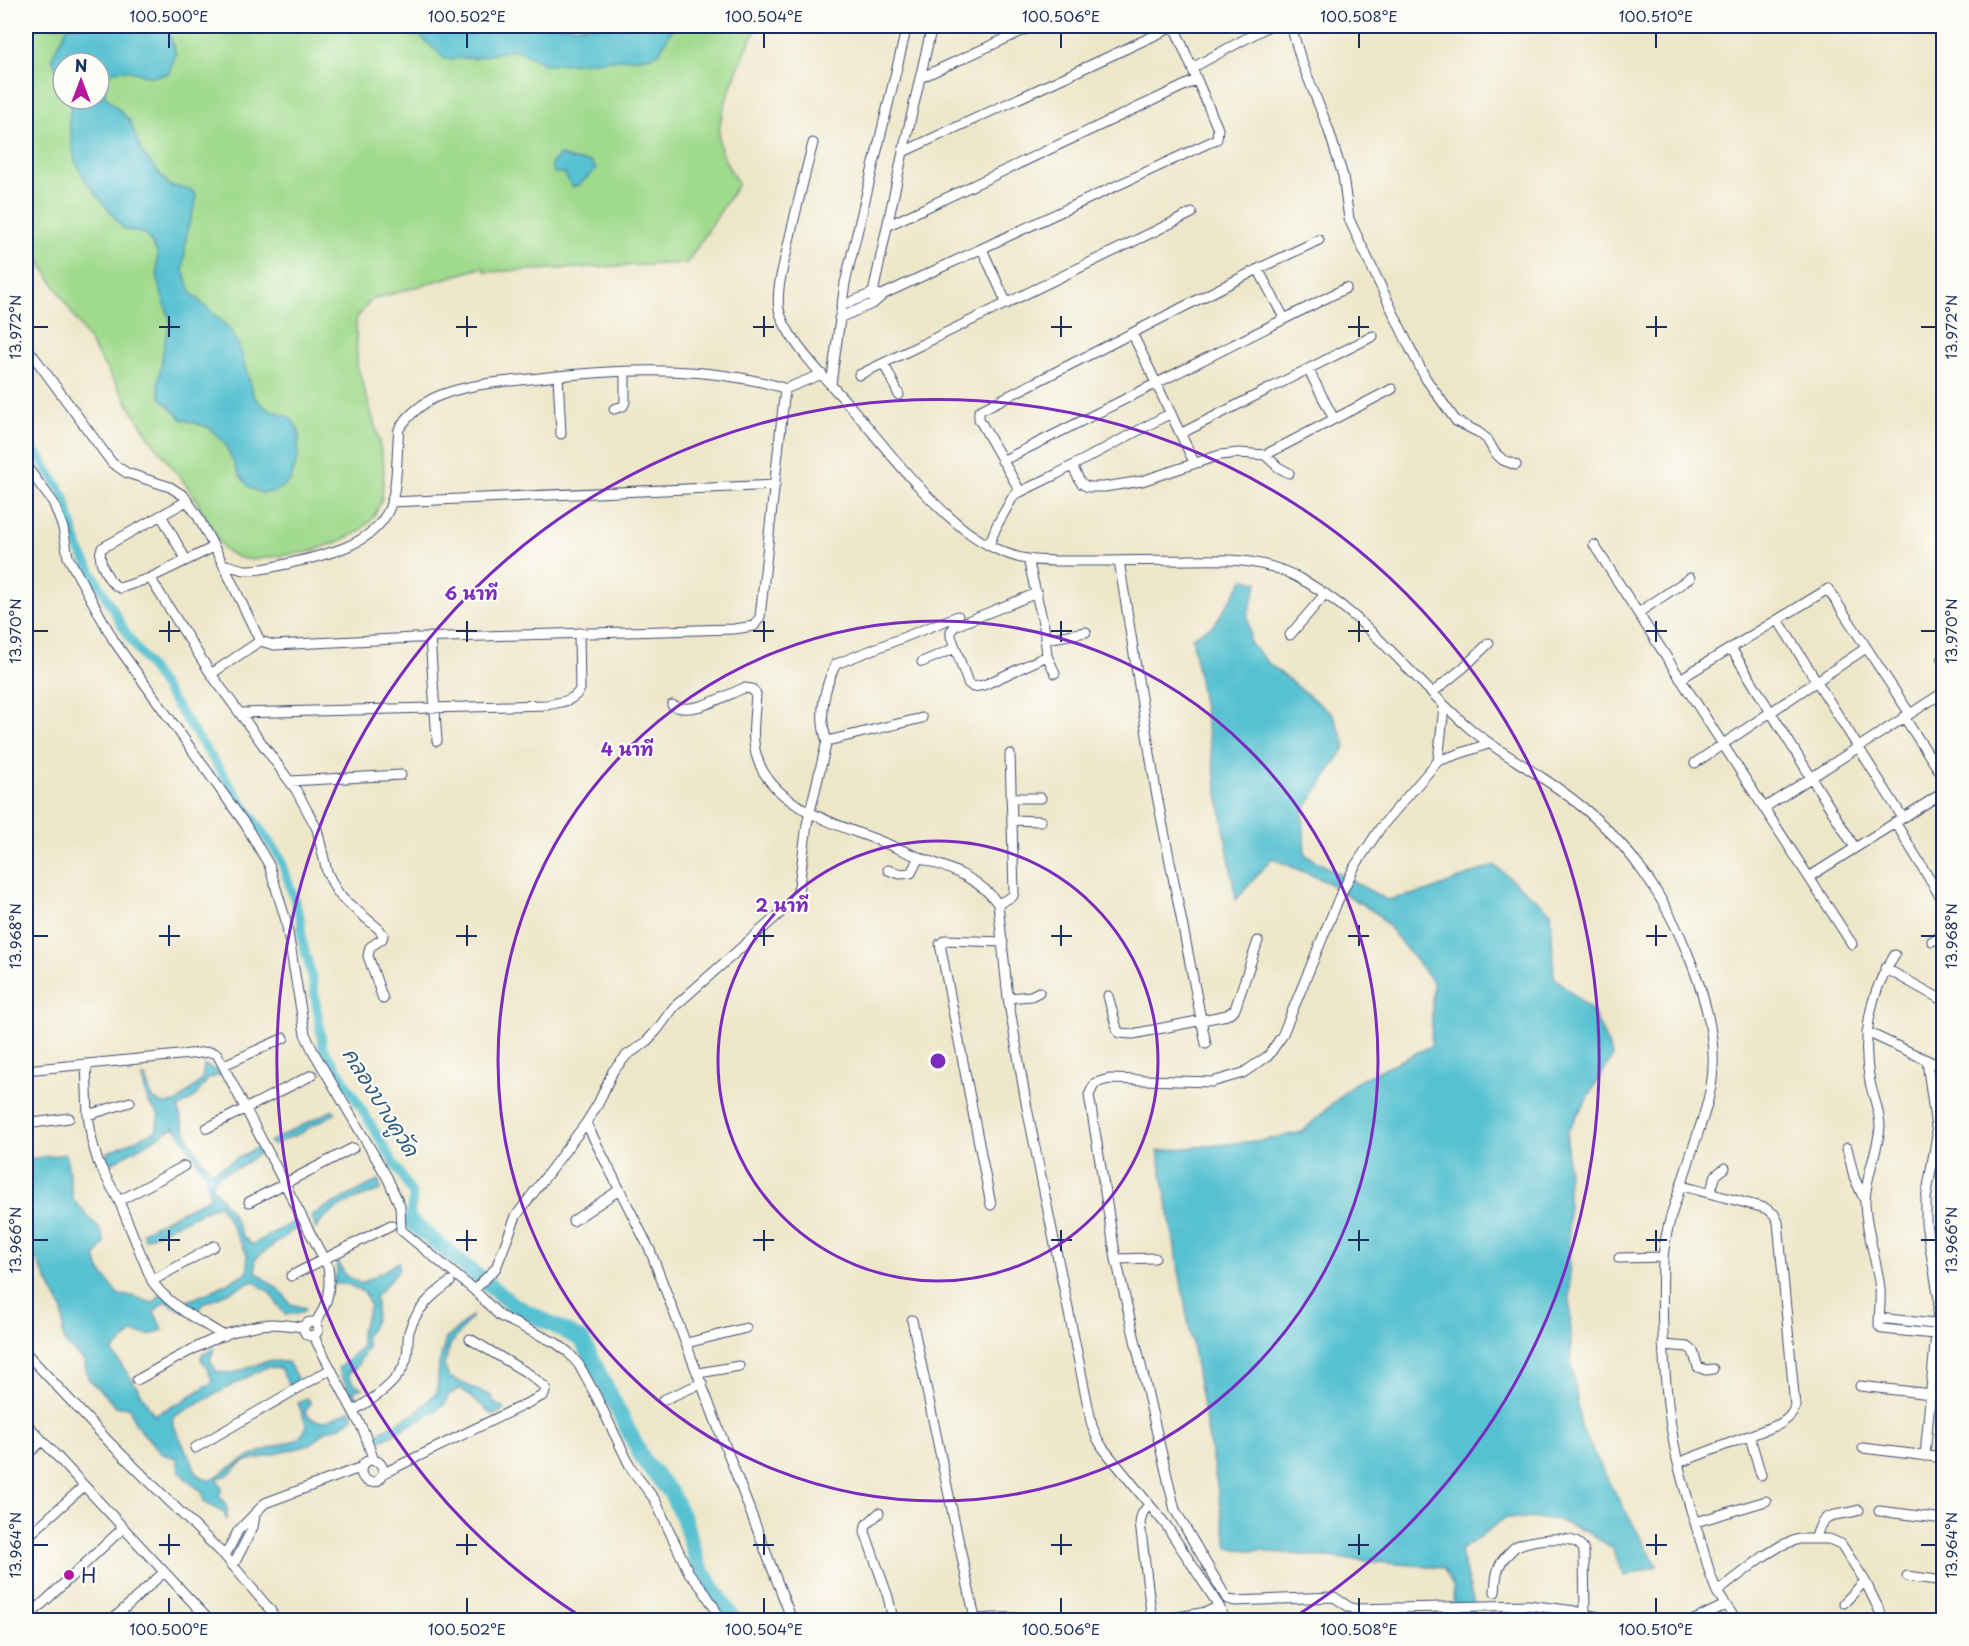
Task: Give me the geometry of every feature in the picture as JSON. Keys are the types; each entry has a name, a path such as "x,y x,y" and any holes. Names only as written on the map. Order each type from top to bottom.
{"street":[{"path":"831,384 841,306 907,26"},
{"path":"874,298 903,152 932,26"},
{"path":"920,78 1033,26"},
{"path":"839,318 874,298 1217,139 1218,129 1175,26 903,152"},
{"path":"1192,68 1269,26"},
{"path":"1291,26 1301,60 1328,128 1345,185 1349,219 1426,379 1456,422 1479,432 1487,439 1495,453 1503,460 1516,465"},
{"path":"889,225 1196,80"},
{"path":"813,143 783,264 778,294 782,318 791,334 822,374 909,476 965,530 989,545 1028,560 1238,559 1261,563 1294,575 1334,600 1385,646 1444,706 1488,744 1546,780 1596,818 1622,844 1645,874 1674,923 1701,992 1713,1047 1711,1088 1667,1229 1663,1257 1663,1345 1666,1393 1678,1463 1710,1574 1725,1605 1736,1620"},
{"path":"859,375 1192,213"},
{"path":"1017,493 979,419 979,411 1319,240"},
{"path":"982,249 1007,304"},
{"path":"1258,269 1284,318"},
{"path":"1002,461 1346,288"},
{"path":"841,306 874,298"},
{"path":"1133,334 1194,462"},
{"path":"1182,433 1373,336"},
{"path":"26,346 112,463 127,473 170,487 184,496 197,515 223,564 260,641 274,645 430,637 734,629 754,626 760,616 785,389"},
{"path":"884,364 899,395"},
{"path":"1308,369 1334,419"},
{"path":"223,564 246,570 265,569 331,553 364,538 386,515 392,502 399,429 418,407 440,395 471,385 558,376 662,371 722,375 774,384 785,389 822,374"},
{"path":"614,409 625,402 625,372"},
{"path":"558,376 561,434"},
{"path":"1072,466 1081,483 1088,486 1104,486 1142,481 1220,455 1239,453 1264,455 1392,389"},
{"path":"989,545 1003,514 1017,493 1172,412"},
{"path":"1264,455 1278,467 1289,472"},
{"path":"26,466 53,502 63,528 68,557 114,641 245,824 269,865 286,921 305,1034 312,1051 387,1177 400,1206 401,1230 476,1288 501,1316 556,1343 579,1365 632,1470 655,1500 689,1573 702,1588 720,1620"},
{"path":"392,502 775,485"},
{"path":"187,501 102,548 99,554 113,584 120,588 150,578 214,547"},
{"path":"161,515 186,560"},
{"path":"1594,545 1852,944"},
{"path":"1028,560 1037,593 1047,656 1054,673"},
{"path":"1119,561 1156,791 1206,1044"},
{"path":"150,578 211,674 290,782 312,817 327,872 336,890 343,899 380,929 382,939 370,947 368,956 383,999"},
{"path":"1638,613 1690,578"},
{"path":"1680,679 1828,589 1944,778"},
{"path":"1037,593 955,626 951,631 968,683 973,687 984,685 1047,656"},
{"path":"1290,635 1325,594"},
{"path":"476,1288 496,1268 516,1216 586,1123 598,1104 613,1071 622,1060 645,1043 674,1007 795,900 799,886 807,811 827,741 824,732 823,705 836,664 958,616"},
{"path":"1778,620 1858,747 1944,903"},
{"path":"1046,639 1086,632"},
{"path":"240,713 547,705 570,700 578,695 580,689 579,633"},
{"path":"430,637 437,741"},
{"path":"211,674 260,641"},
{"path":"1432,693 1489,643"},
{"path":"922,662 955,648"},
{"path":"1731,648 1855,848"},
{"path":"1695,763 1866,648"},
{"path":"672,705 678,708 694,708 744,688 752,689 756,694 753,733 756,754 774,787 807,811 847,830 954,870 990,892 998,904 1008,998 1092,1426 1103,1448 1166,1525 1219,1606 1224,1620"},
{"path":"1764,808 1944,692"},
{"path":"1438,761 1444,706"},
{"path":"827,741 922,718"},
{"path":"1488,744 1438,761 1381,827 1355,866 1339,898 1282,1036 1268,1056 1243,1073 1212,1082 1109,1079 1095,1083 1089,1095 1116,1258 1174,1510 1227,1599 1235,1601 1334,1597 1349,1607 1361,1609 1528,1605 1611,1620"},
{"path":"998,904 1013,896 1014,892 1010,754"},
{"path":"290,782 401,775"},
{"path":"1809,877 1944,792"},
{"path":"1011,798 1041,798"},
{"path":"1012,820 1041,821"},
{"path":"888,870 900,874 911,873 919,857"},
{"path":"1932,941 1944,935"},
{"path":"991,1205 940,944 945,939 1003,942"},
{"path":"1108,996 1119,1033 1133,1034 1227,1015 1235,1009 1258,941"},
{"path":"1894,955 1877,986 1867,1032 1870,1082 1876,1099 1880,1127 1869,1172 1865,1201 1867,1226 1880,1289 1879,1322 1883,1329 1941,1330"},
{"path":"1886,968 1944,1001"},
{"path":"1008,998 1031,996 1039,992"},
{"path":"1867,1032 1944,1068"},
{"path":"224,1065 284,1038"},
{"path":"26,1070 210,1052 219,1056 328,1267 330,1280 328,1299 315,1323 317,1331 313,1335 306,1335 303,1327"},
{"path":"1925,1456 1931,1394 1941,1330 1937,1281 1926,1224 1926,1199 1937,1135 1927,1060"},
{"path":"86,1064 88,1115 98,1162 119,1201 152,1281 160,1292 178,1307 225,1336"},
{"path":"207,1128 312,1075"},
{"path":"88,1115 130,1102"},
{"path":"26,1124 69,1118"},
{"path":"586,1123 650,1250 792,1620"},
{"path":"249,1202 353,1148"},
{"path":"1847,1148 1854,1177 1865,1201"},
{"path":"119,1201 184,1166"},
{"path":"1710,1193 1716,1175 1725,1168"},
{"path":"1678,1463 1780,1424 1789,1418 1795,1406 1778,1222 1774,1214 1765,1208 1682,1186"},
{"path":"573,1221 619,1190"},
{"path":"291,1276 391,1225"},
{"path":"152,1281 214,1246"},
{"path":"1619,1258 1663,1257"},
{"path":"1116,1258 1155,1258"},
{"path":"359,1407 389,1385 398,1374 406,1359 409,1332 415,1317 435,1293 450,1282"},
{"path":"912,1320 975,1619"},
{"path":"303,1327 308,1322 315,1323"},
{"path":"137,1380 212,1340 252,1326 273,1324 303,1327"},
{"path":"687,1342 746,1328"},
{"path":"313,1335 330,1369 359,1407 364,1432 374,1461"},
{"path":"362,1467 361,1474 368,1481 378,1480 382,1474 544,1395 546,1388 529,1374 470,1339"},
{"path":"1663,1345 1688,1347 1693,1351 1698,1367 1706,1370 1713,1369"},
{"path":"26,1353 111,1444 225,1556 271,1611 275,1620"},
{"path":"699,1373 740,1366"},
{"path":"195,1448 330,1369"},
{"path":"663,1400 702,1383"},
{"path":"1860,1386 1931,1394"},
{"path":"26,1423 206,1619"},
{"path":"1750,1437 1761,1475"},
{"path":"26,1456 42,1441"},
{"path":"1863,1448 1944,1458"},
{"path":"225,1556 238,1531 265,1503 362,1467 367,1462 374,1461 380,1464 382,1474"},
{"path":"26,1538 84,1486"},
{"path":"1696,1522 1766,1501"},
{"path":"1149,1504 1140,1522 1151,1612"},
{"path":"1816,1538 1823,1522 1830,1515 1848,1514 1860,1510"},
{"path":"1879,1511 1944,1519"},
{"path":"233,1566 253,1527 256,1513"},
{"path":"879,1513 866,1525 865,1532 888,1597 893,1619"},
{"path":"26,1619 123,1528"},
{"path":"1495,1592 1496,1572 1503,1559 1514,1548 1530,1542 1551,1539 1569,1540 1580,1544 1584,1552 1585,1614"},
{"path":"1718,1592 1782,1545 1799,1539 1828,1539 1841,1544 1865,1581 1884,1620"},
{"path":"112,1620 164,1572"},
{"path":"1907,1576 1944,1581"},
{"path":"1844,1603 1865,1581"},
{"path":"1694,1620 1725,1605"},
{"path":"1160,1620 1207,1612 1219,1606"},
{"path":"1398,1608 1400,1620"},
{"path":"1361,1609 1361,1620"},
{"path":"860,1620 1040,1620"}],"green space":[{"path":"26,26 758,26 732,83 719,130 722,152 738,184 687,263 485,272 484,267 371,300 356,319 357,365 378,436 384,468 382,499 373,518 360,531 309,552 250,560 237,557 224,550 193,494 147,434 42,265 26,225"}],"water":[{"path":"68,26 166,26 176,53 169,73 152,76 126,70 111,73 111,51 55,51"},
{"path":"382,26 674,26 659,53 648,57 547,65 515,49 476,58 445,59 420,36"},
{"path":"111,102 130,121 142,153 170,186 190,189 196,195 187,230 183,271 192,294 230,329 240,349 254,397 263,406 291,418 299,431 298,457 290,481 275,492 261,493 249,487 239,474 224,442 208,427 182,419 161,398 158,385 165,340 171,323 158,283 157,252 146,235 123,228 86,181 75,161 69,120 70,111 111,111"},
{"path":"560,155 573,160 591,162 596,169 580,184 572,187 564,173 554,173 551,164"},
{"path":"1244,579 1258,582 1248,614 1250,643 1268,663 1333,715 1346,746 1303,812 1305,855 1387,900 1429,891 1494,865 1551,912 1554,977 1593,1012 1613,1056 1567,1132 1571,1361 1581,1428 1657,1566 1625,1576 1611,1547 1587,1532 1554,1519 1505,1518 1460,1551 1474,1604 1474,1620 1454,1620 1453,1586 1443,1568 1228,1548 1158,1151 1266,1140 1302,1132 1356,1082 1431,1046 1433,982 1379,915 1327,882 1272,858 1236,900 1192,637 1214,625"},
{"path":"204,1065 223,1074 208,1079 194,1098 178,1108 183,1126 200,1158 212,1172 260,1146 264,1150 242,1165 220,1175 211,1185 231,1212 243,1236 252,1245 298,1219 301,1224 255,1259 256,1272 282,1292 290,1304 306,1308 301,1313 285,1315 269,1292 253,1281 203,1304 197,1311 208,1325 165,1301 154,1312 163,1330 150,1335 132,1333 112,1352 154,1415 181,1402 213,1382 201,1359 202,1355 214,1349 210,1360 217,1372 234,1373 268,1361 288,1362 299,1382 291,1389 280,1368 266,1367 173,1417 174,1426 198,1475 210,1481 232,1466 253,1456 299,1439 307,1426 298,1403 307,1398 311,1403 305,1412 315,1420 327,1420 351,1410 354,1416 340,1427 327,1430 310,1445 244,1462 226,1476 219,1477 218,1481 222,1489 219,1495 227,1508 227,1521 224,1513 204,1502 202,1491 181,1473 177,1458 162,1454 136,1425 129,1407 116,1407 88,1378 84,1361 65,1343 63,1311 35,1257 26,1245 26,1159 66,1154 73,1199 100,1230 105,1243 95,1257 101,1272 118,1295 131,1296 153,1303 166,1289 183,1303 248,1272 247,1254 219,1204 145,1239 142,1232 210,1197 205,1174 175,1127 110,1164 106,1153 156,1131 159,1115 148,1102 142,1078 145,1077 152,1098 162,1104 176,1103 202,1080"},
{"path":"333,1110 336,1113 303,1132 273,1145 269,1142"},
{"path":"379,1180 381,1190 336,1209 316,1229 311,1215"},
{"path":"337,1259 345,1275 361,1284 399,1262 399,1270 375,1297 375,1318 372,1328 365,1336 368,1347 355,1369 348,1373 353,1383 362,1388 353,1391 358,1398 353,1400 338,1368 361,1347 361,1331 370,1306 365,1293 347,1284 333,1284 337,1272"},
{"path":"473,1315 450,1345 444,1366 449,1377 491,1396 495,1404 504,1410 493,1415 460,1388 448,1395 445,1404 427,1416 377,1442 373,1439 381,1431 416,1413 437,1392 439,1364 446,1339"}],"waterway":[{"name":"คลองบางคูวัด","path":"26,441 39,456 64,496 79,549 127,634 281,859 301,920 302,940 312,977 323,1048 413,1195 410,1221"},
{"name":"คลองบางคูวัด","path":"410,1221 512,1304 582,1340 644,1461 671,1493 684,1520 698,1565 734,1620"}],"place":[{"name":"H","path":"69,1575"}]}
